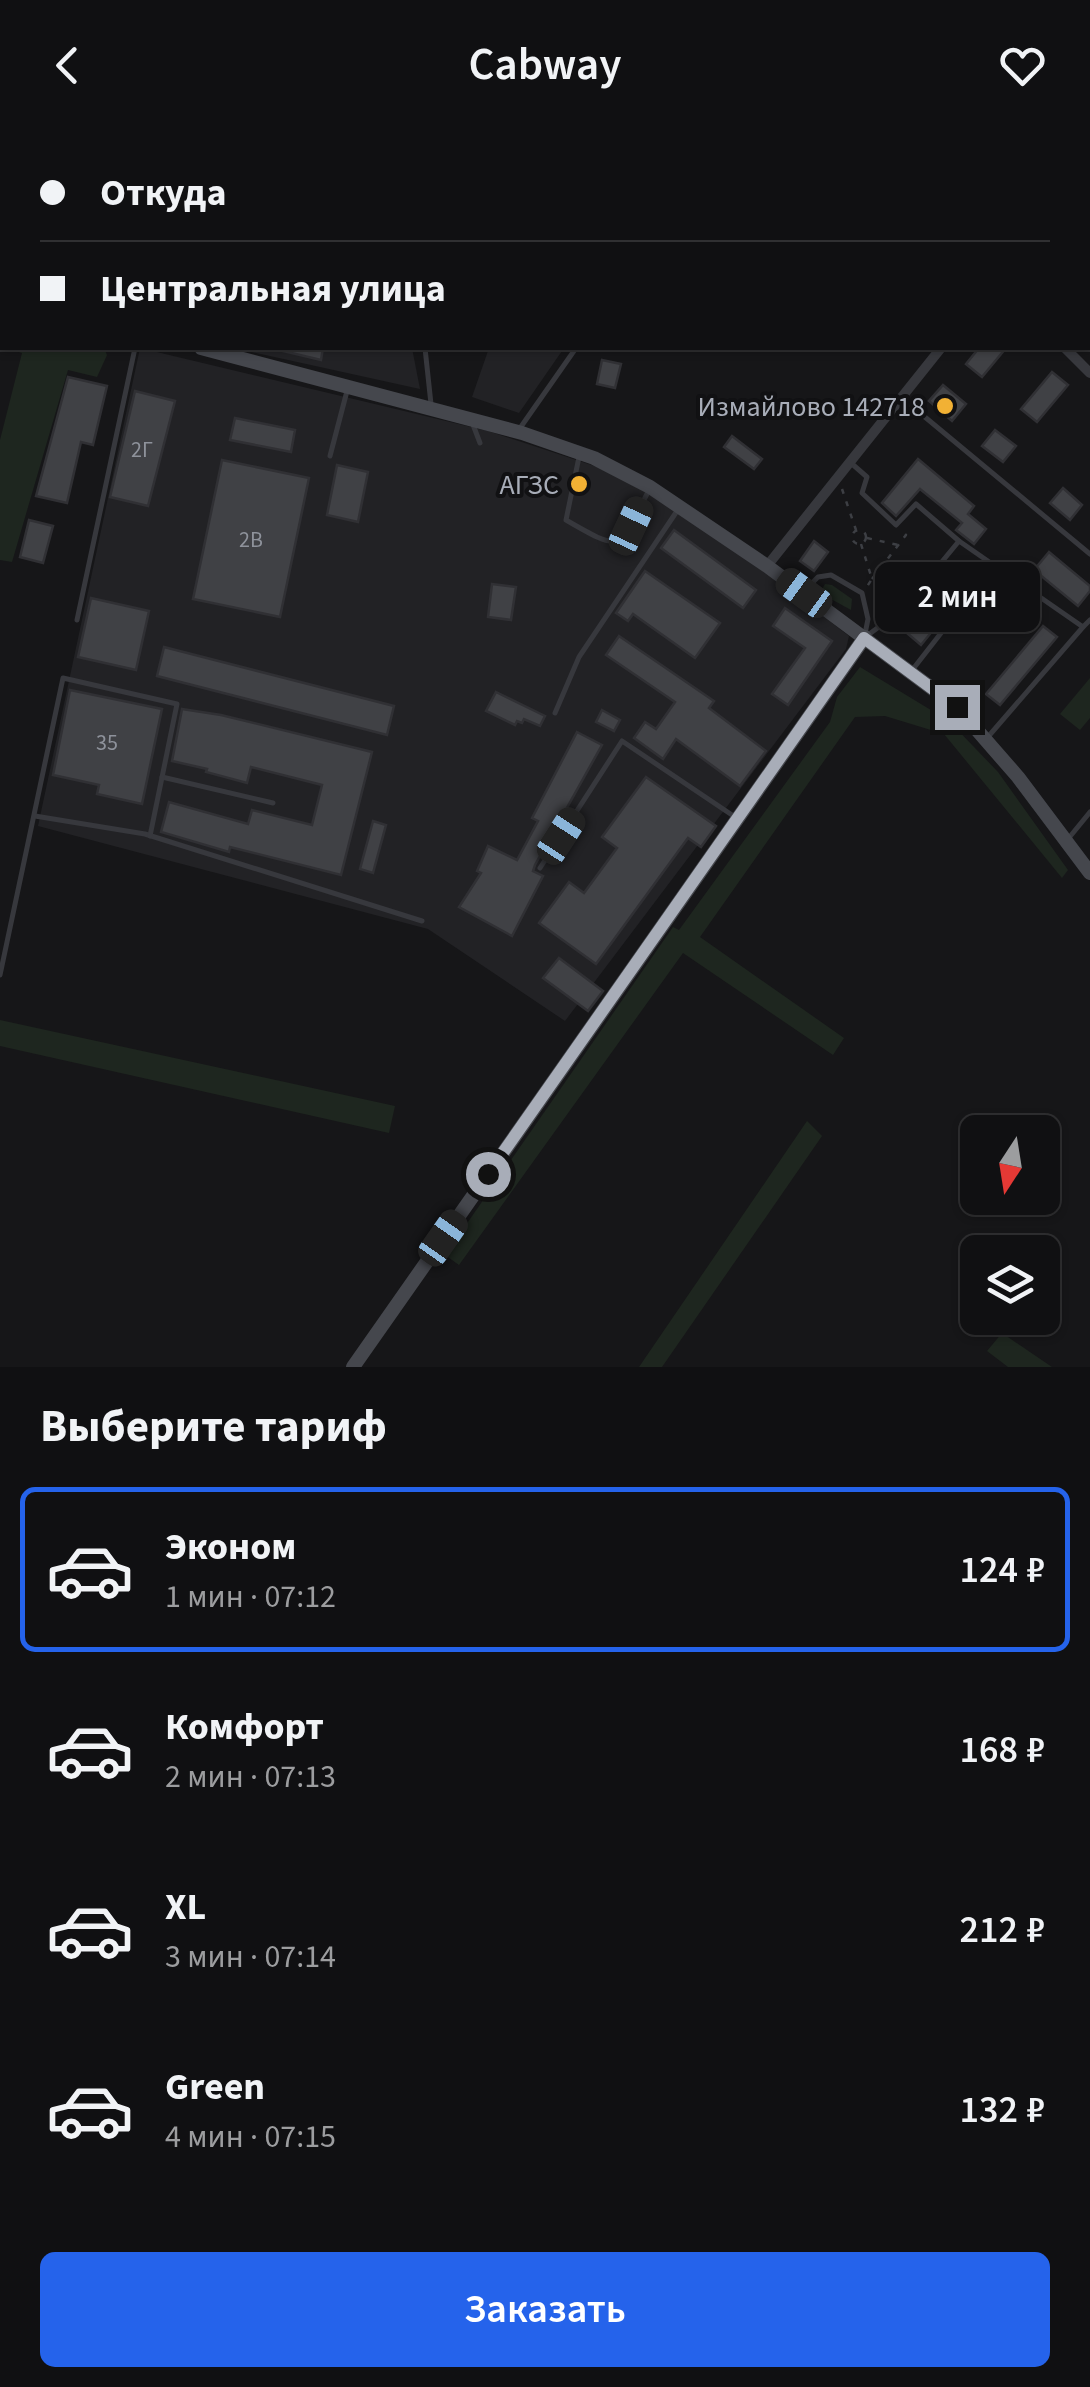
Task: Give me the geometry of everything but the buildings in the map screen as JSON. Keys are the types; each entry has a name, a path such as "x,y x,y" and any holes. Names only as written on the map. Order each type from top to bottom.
{"street":[{"path":"209,350 469,417 580,453 650,487 767,566 957,707 1089,868"},
{"path":"767,566 940,350"},
{"path":"1066,350 1090,372"},
{"path":"353,1367 864,638"}],"lane":[{"path":"77,620 136,350"},
{"path":"425,350 431,407"},
{"path":"517,432 575,350"},
{"path":"330,456 348,386"},
{"path":"902,398 1090,554"},
{"path":"469,417 480,442"},
{"path":"580,453 566,520 596,539 611,543 622,538 650,487"},
{"path":"851,463 867,478 862,494 896,525 916,504 959,541 1083,627"},
{"path":"555,713 579,657 680,506"},
{"path":"864,638 903,609 959,541"},
{"path":"911,672 994,566"},
{"path":"804,593 818,577 831,574 862,593 868,618 864,638"},
{"path":"986,738 1090,620"},
{"path":"0,975 63,678 177,704 150,836"},
{"path":"540,868 622,741 737,819"},
{"path":"162,777 274,803"},
{"path":"1066,841 1090,812"},
{"path":"34,816 150,836 422,921"}],"path":[{"path":"838,478 856,530 852,539 861,544 872,579"},
{"path":"862,593 906,535 896,525"},
{"path":"856,530 862,530 866,538"},
{"path":"866,538 898,545"},
{"path":"861,544 866,538"}],"shaded area":[{"path":"12,350 105,350 107,355 97,377 68,370 12,562 0,560 0,440 22,353"},
{"path":"140,350 488,431 625,476 773,578 849,636 846,649 565,1021 428,929 38,826"},
{"path":"242,350 412,350 420,389"},
{"path":"488,350 563,350 519,413 472,397"},
{"path":"825,584 852,599 851,610 820,593"},
{"path":"860,667 949,721 998,772 1068,870 1062,878 944,734 885,716 855,717 700,937 844,1038 833,1055 683,953 459,1265 445,1255 673,927 679,930 830,722 837,697"},
{"path":"1090,678 1090,718 1080,730 1060,714"},
{"path":"0,1020 395,1106 389,1133 0,1046"},
{"path":"807,1121 822,1136 662,1367 639,1367"},
{"path":"1000,1335 1005,1335 1052,1367 1008,1367 987,1351"}],"place":[{"name":"Измайлово 142718","path":"945,406"},
{"name":"АГЗС","path":"579,484"}],"route":[{"path":"488,1174 864,638 957,707"}]}
